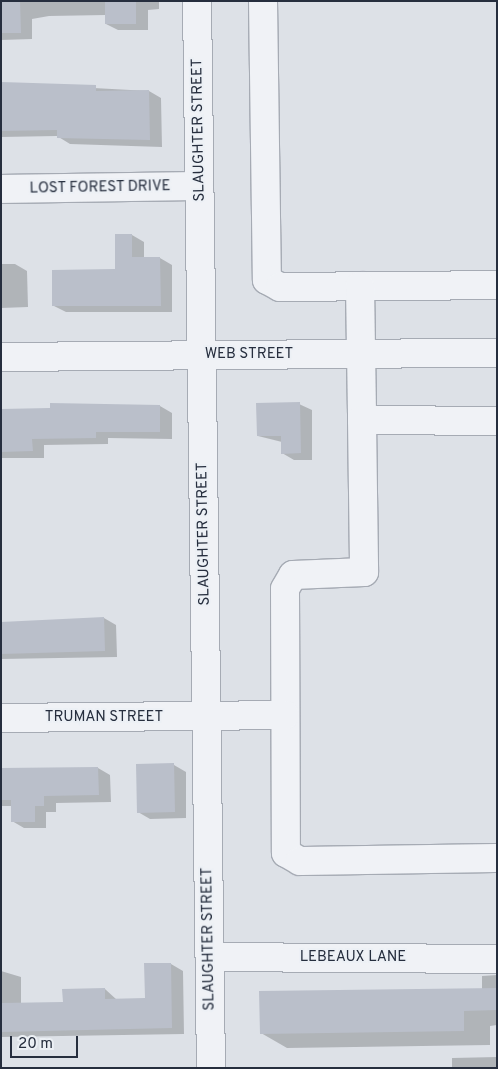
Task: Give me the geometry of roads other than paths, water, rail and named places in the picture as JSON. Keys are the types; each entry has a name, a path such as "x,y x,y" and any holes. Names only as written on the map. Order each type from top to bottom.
{"street":[{"name":"SLAUGHTER STREET","path":"197,1 211,1068"},
{"path":"263,1 267,280 280,287 497,285"},
{"name":"LOST FOREST DRIVE","path":"1,189 200,186"},
{"path":"360,286 364,572 303,572 286,580 284,843 291,859 497,858"},
{"name":"WEB STREET","path":"1,357 497,353"},
{"path":"362,420 497,421"},
{"name":"TRUMAN STREET","path":"1,718 206,719 285,715"},
{"name":"LEBEAUX LANE","path":"210,957 497,959"}]}
